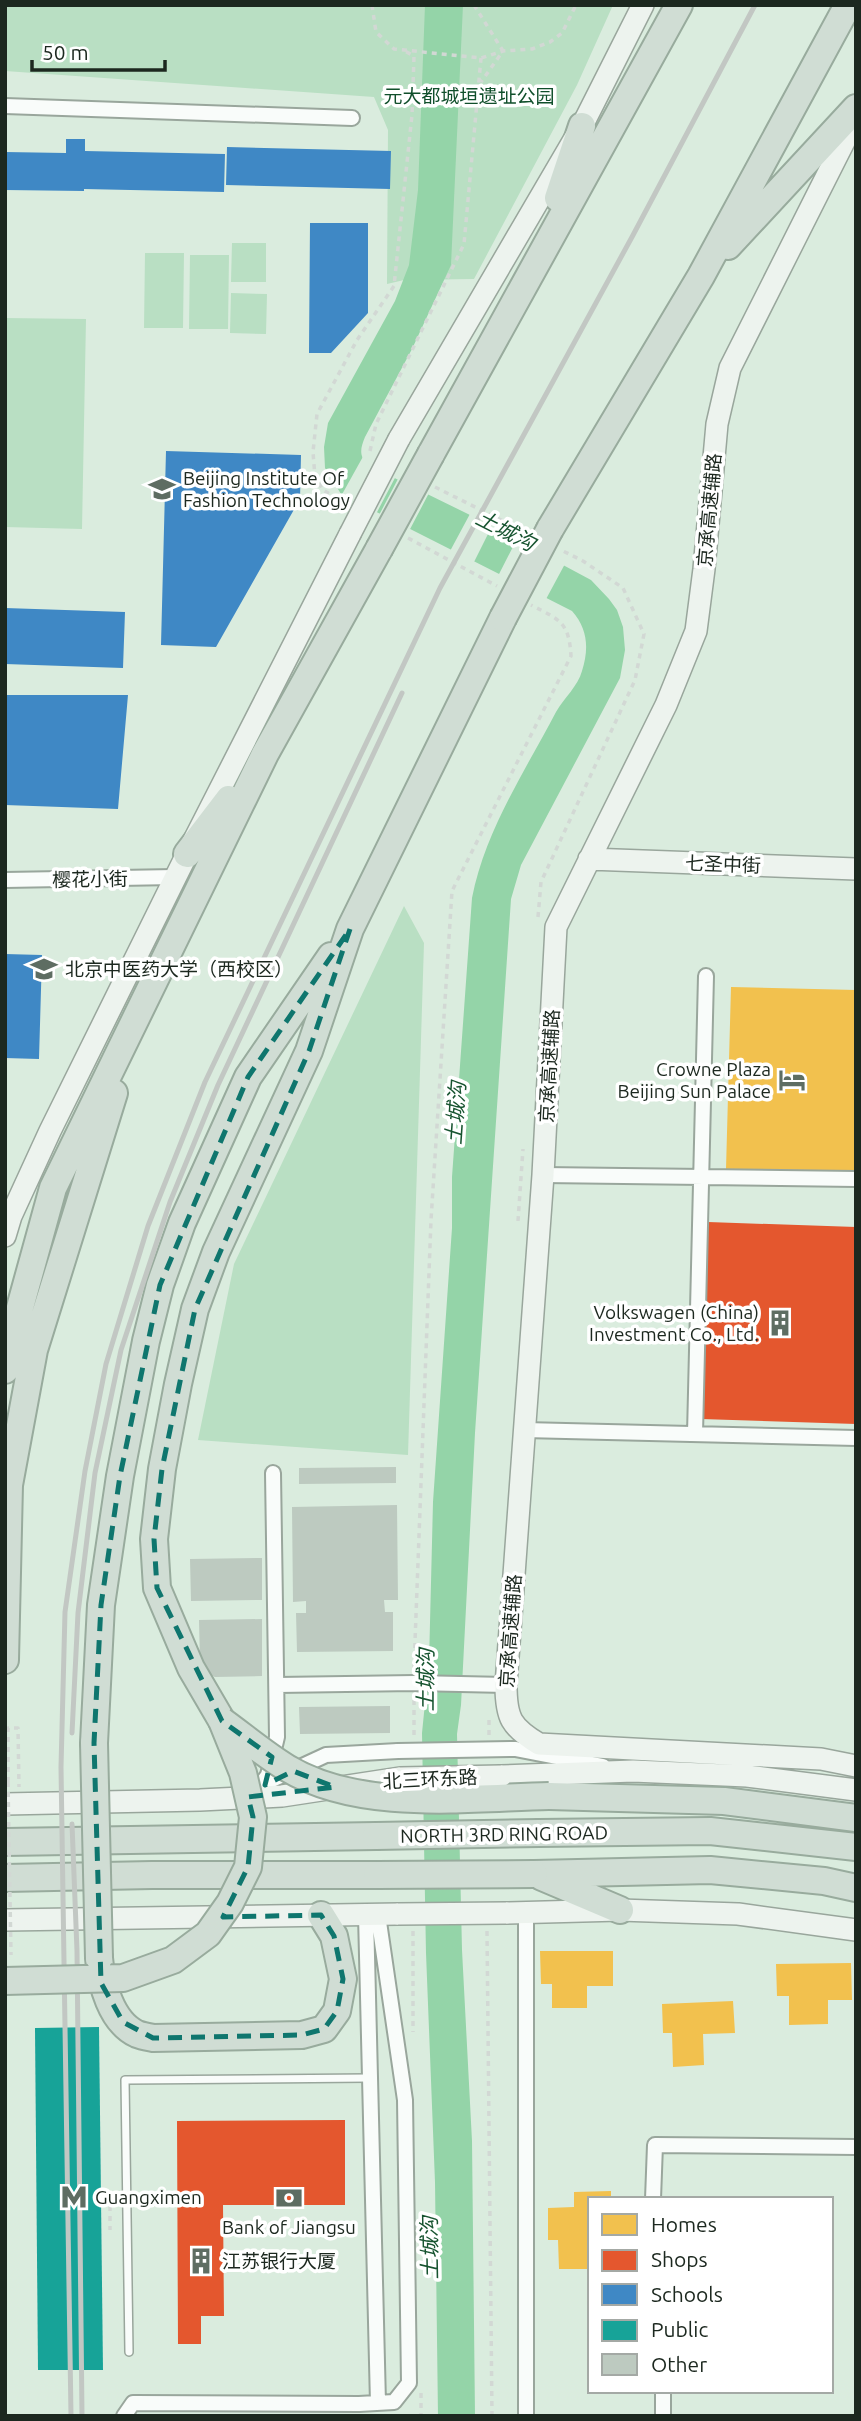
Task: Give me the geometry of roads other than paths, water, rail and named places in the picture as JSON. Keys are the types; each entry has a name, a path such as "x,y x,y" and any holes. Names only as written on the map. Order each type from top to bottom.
{"highway":[{"path":"5,1370 53,1188 149,988 265,754 679,5"},
{"path":"321,1915 334,1936 342,1979 337,2011 324,2029 302,2035 153,2038 136,2033 123,2022 101,1983 94,1743 101,1605 120,1476 160,1284 182,1223 248,1077 350,929 547,538 701,276 848,5"},
{"path":"701,276 856,108"},
{"path":"539,256 582,126"},
{"path":"181,865 265,754"},
{"path":"5,1981 123,1978 173,1960 208,1934 230,1903 248,1867 253,1818 243,1773 222,1721 191,1668 157,1588 154,1539 162,1469 195,1309 216,1252 309,1051 350,929"},
{"path":"5,1660 9,1485 34,1350 149,988"},
{"path":"222,1721 288,1769 327,1786 395,1800 549,1796 724,1801 856,1818"},
{"name":"NORTH 3RD RING ROAD","path":"5,1842 710,1831 856,1847"},
{"name":"NORTH 3RD RING ROAD","path":"5,1878 710,1870 824,1881 856,1888"},
{"path":"534,1874 620,1910"}],"street":[{"path":"5,1236 11,1216 50,1131 181,865 399,439 582,126 643,5"},
{"path":"5,106 352,118"},
{"name":"京承高速辅路","path":"856,118 730,368 717,424 696,631 666,705 556,927 543,1175 506,1685 506,1707 513,1725 539,1744 821,1759 856,1766"},
{"name":"七圣中街","path":"589,859 856,869"},
{"name":"樱花小街","path":"5,880 181,865"},
{"path":"695,1434 706,976"},
{"path":"543,1175 856,1179"},
{"path":"524,1430 856,1438"},
{"path":"260,1786 268,1775 277,1737 273,1473"},
{"path":"278,1685 506,1685"},
{"path":"200,1800 260,1786 326,1755 515,1749 633,1771"},
{"name":"北三环东路","path":"12,1804 282,1796 400,1777 633,1771 747,1776 856,1790"},
{"path":"5,1920 321,1915 389,1917 620,1910 738,1914 856,1930"},
{"path":"516,1913 526,2416"},
{"path":"378,2403 370,2078 389,1917"},
{"path":"124,2416 133,2403 394,2402 409,2383 405,2099 389,1917"},
{"path":"653,2197 655,2145 856,2147"},
{"path":"663,2393 663,2416"}],"lane":[{"path":"130,2352 125,2080 370,2078"}],"railway":[{"path":"71,2416 61,1767 65,1612 85,1471 106,1364 148,1226 205,1082 440,588 755,5"},
{"path":"72,1733 78,1613 95,1473 121,1350 170,1202 218,1085 402,693"},
{"path":"72,1824 77,1951 82,2416"}],"place":[{"name":"Beijing Institute Of Fashion Technology","path":"162,489"},
{"name":"北京中医药大学（西校区）","path":"44,969"},
{"name":"Crowne Plaza Beijing Sun Palace","path":"792,1080"},
{"name":"Volkswagen (China) Investment Co., Ltd.","path":"780,1323"},
{"name":"Guangximen","path":"74,2197"},
{"name":"Bank of Jiangsu","path":"289,2198"},
{"name":"江苏银行大厦","path":"201,2261"}],"park label":[{"name":"元大都城垣遗址公园","path":"469,96"}],"water label":[{"name":"土城沟","path":"506,530"},
{"name":"土城沟","path":"455,1113"},
{"name":"土城沟","path":"425,1680"},
{"name":"土城沟","path":"429,2248"}]}
